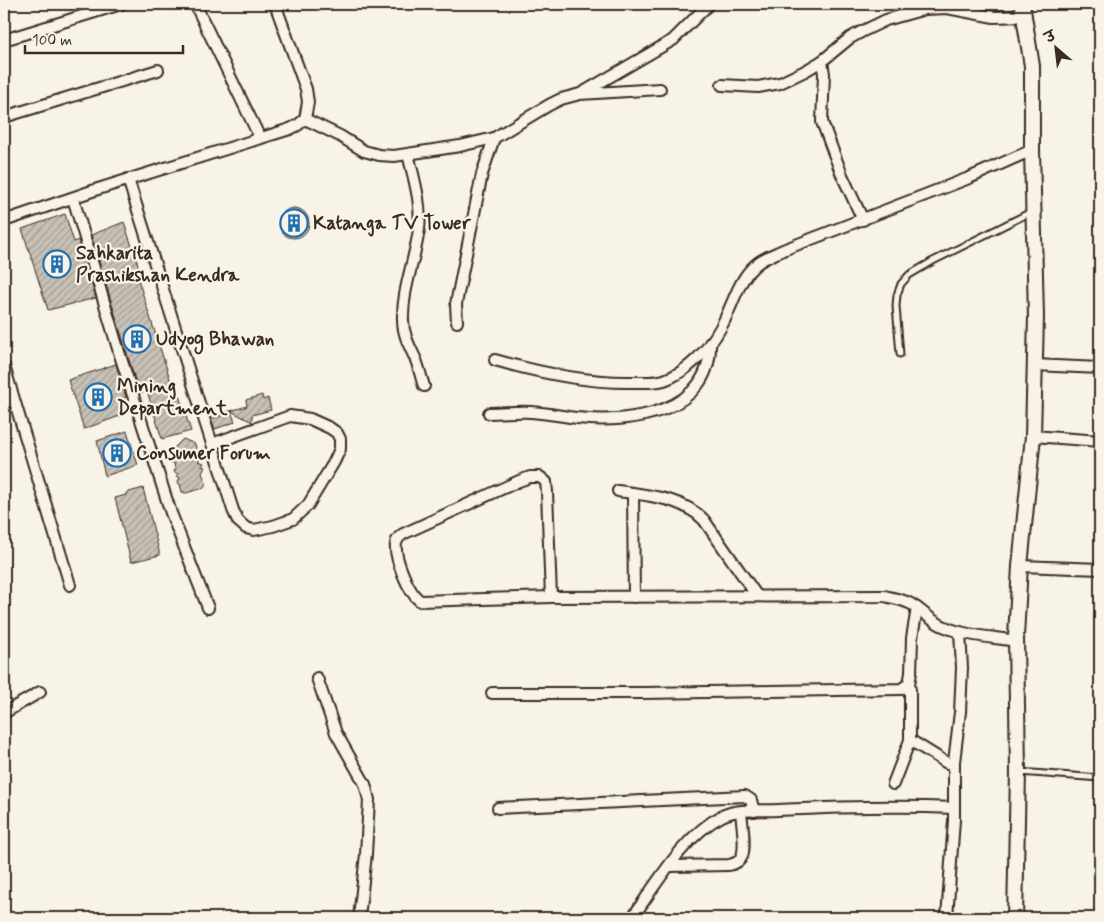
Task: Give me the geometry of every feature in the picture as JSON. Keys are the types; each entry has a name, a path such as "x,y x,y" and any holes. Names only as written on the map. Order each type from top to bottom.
{"street":[{"path":"4,40 121,4"},
{"path":"195,4 260,138"},
{"path":"4,222 128,179 298,125 305,119 308,102 306,89 274,4"},
{"path":"580,94 667,44 709,4"},
{"path":"722,85 758,86 780,83 806,72 822,62 850,38 861,32 886,20 924,9 947,8 994,17 1023,10 1032,66 1036,317 1033,436 1020,566 1016,641 1018,772 1015,918"},
{"path":"822,62 824,74 822,122 842,175 862,220"},
{"path":"4,117 158,70"},
{"path":"305,119 340,136 364,151 379,156 394,156 494,138 549,105 580,94 660,89"},
{"path":"457,322 456,304 482,174 494,138"},
{"path":"495,360 537,372 611,382 664,380 693,364 718,333 730,312 742,281 749,271 760,262 783,250 969,178 1032,150"},
{"path":"408,154 417,194 419,222 403,304 403,322 406,339 424,386"},
{"path":"128,179 212,444 233,510 238,522 246,528 254,530 284,523 299,515 308,505 334,462 341,444 337,433 330,428 310,419 290,416 212,444"},
{"path":"73,198 119,352 171,513 208,608"},
{"path":"489,413 528,412 578,418 620,418 660,411 679,403 702,380 708,366 710,343"},
{"path":"1034,365 1100,368"},
{"path":"4,366 70,584"},
{"path":"1033,436 1100,442"},
{"path":"551,596 547,492 546,482 540,477 530,477 403,534 396,542 396,550 404,578 410,591 420,601 551,596 884,596 899,599 917,608 942,626 960,632 1016,641"},
{"path":"618,491 647,495 683,505 695,511 704,520 757,596"},
{"path":"633,493 634,597"},
{"path":"1020,566 1100,570"},
{"path":"492,693 901,689 909,684 912,638 917,608"},
{"path":"948,918 954,808 954,762 960,712 962,668 960,632"},
{"path":"317,678 336,733 365,784 369,800 366,854 359,918"},
{"path":"893,784 910,740 910,689"},
{"path":"4,712 40,692"},
{"path":"910,740 947,763 954,762"},
{"path":"498,808 745,796 751,800 754,811"},
{"path":"632,918 686,846 714,821 724,815 754,811 913,806 954,808"},
{"path":"670,866 729,865 738,862 742,857 743,848 741,812"}],"lane":[{"path":"900,354 896,306 897,295 901,284 909,275 1033,211"},
{"path":"1018,772 1100,778"}],"building":[{"name":"Katanga TV Tower","path":"294,208 305,212 309,223 305,234 294,238 283,234 279,223 283,212"},
{"name":"Sahkarita Prashikshan Kendra","path":"65,214 74,242 78,240 96,298 48,310 22,229"},
{"path":"124,222 139,268 135,270 172,385 175,384 191,431 162,439 147,391 139,393 91,235"},
{"name":"Mining Department","path":"116,364 126,397 123,398 128,413 84,429 68,380"},
{"path":"262,395 263,400 268,398 271,410 252,415 252,422 231,411 235,422 215,429 211,419 221,416 220,414 247,406 246,400"},
{"name":"Consumer Forum","path":"127,431 138,465 105,476 97,441"},
{"path":"183,439 195,444 197,452 203,455 198,461 204,463 202,466 205,467 202,473 206,483 204,488 186,493 182,492 180,484 177,483 180,478 174,472 175,464 170,462 173,458 171,451"},
{"path":"143,488 160,555 131,562 115,498"}],"place":[{"name":"Katanga TV Tower","path":"294,223"},
{"name":"Sahkarita Prashikshan Kendra","path":"57,264"},
{"name":"Udyog Bhawan","path":"137,339"},
{"name":"Mining Department","path":"98,397"},
{"name":"Consumer Forum","path":"117,453"}]}
